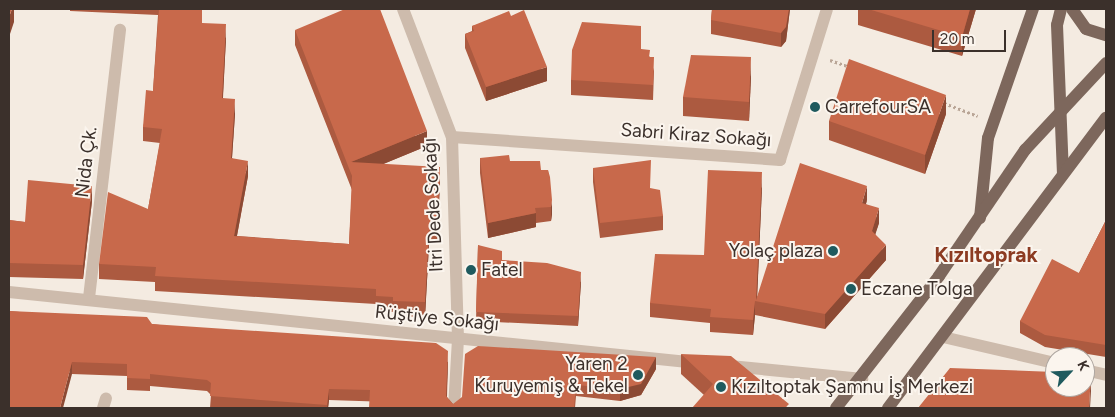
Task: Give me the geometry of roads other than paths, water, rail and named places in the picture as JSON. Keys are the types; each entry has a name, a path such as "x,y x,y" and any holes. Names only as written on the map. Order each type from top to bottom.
{"main road":[{"path":"980,221 988,138 1033,9"},
{"path":"1061,9 1057,24 1063,173"},
{"path":"1072,9 1086,29 1106,35"},
{"path":"836,408 862,379 980,221 1025,150 1106,63"},
{"path":"888,408 1106,118"}],"street":[{"name":"Itri Dede Sokağı","path":"403,9 452,137 458,339 454,408"},
{"name":"Sabri Kiraz Sokağı","path":"452,137 780,160 827,9"},
{"name":"Nida Çk.","path":"89,298 120,30"},
{"name":"Rüştiye Sokağı","path":"9,292 89,298 458,339 862,379"},
{"path":"943,337 1045,361"}],"place":[{"name":"CarrefourSA","path":"815,107"},
{"name":"Yolaç plaza","path":"833,251"},
{"name":"Fatel","path":"471,270"},
{"name":"Eczane Tolga","path":"851,289"},
{"name":"Yaren 2 Kuruyemiş & Tekel","path":"638,375"},
{"name":"Kızıltoptak Şamnu İş Merkezi","path":"721,387"}],"district":[{"name":"Kızıltoprak","path":"986,255"}]}
